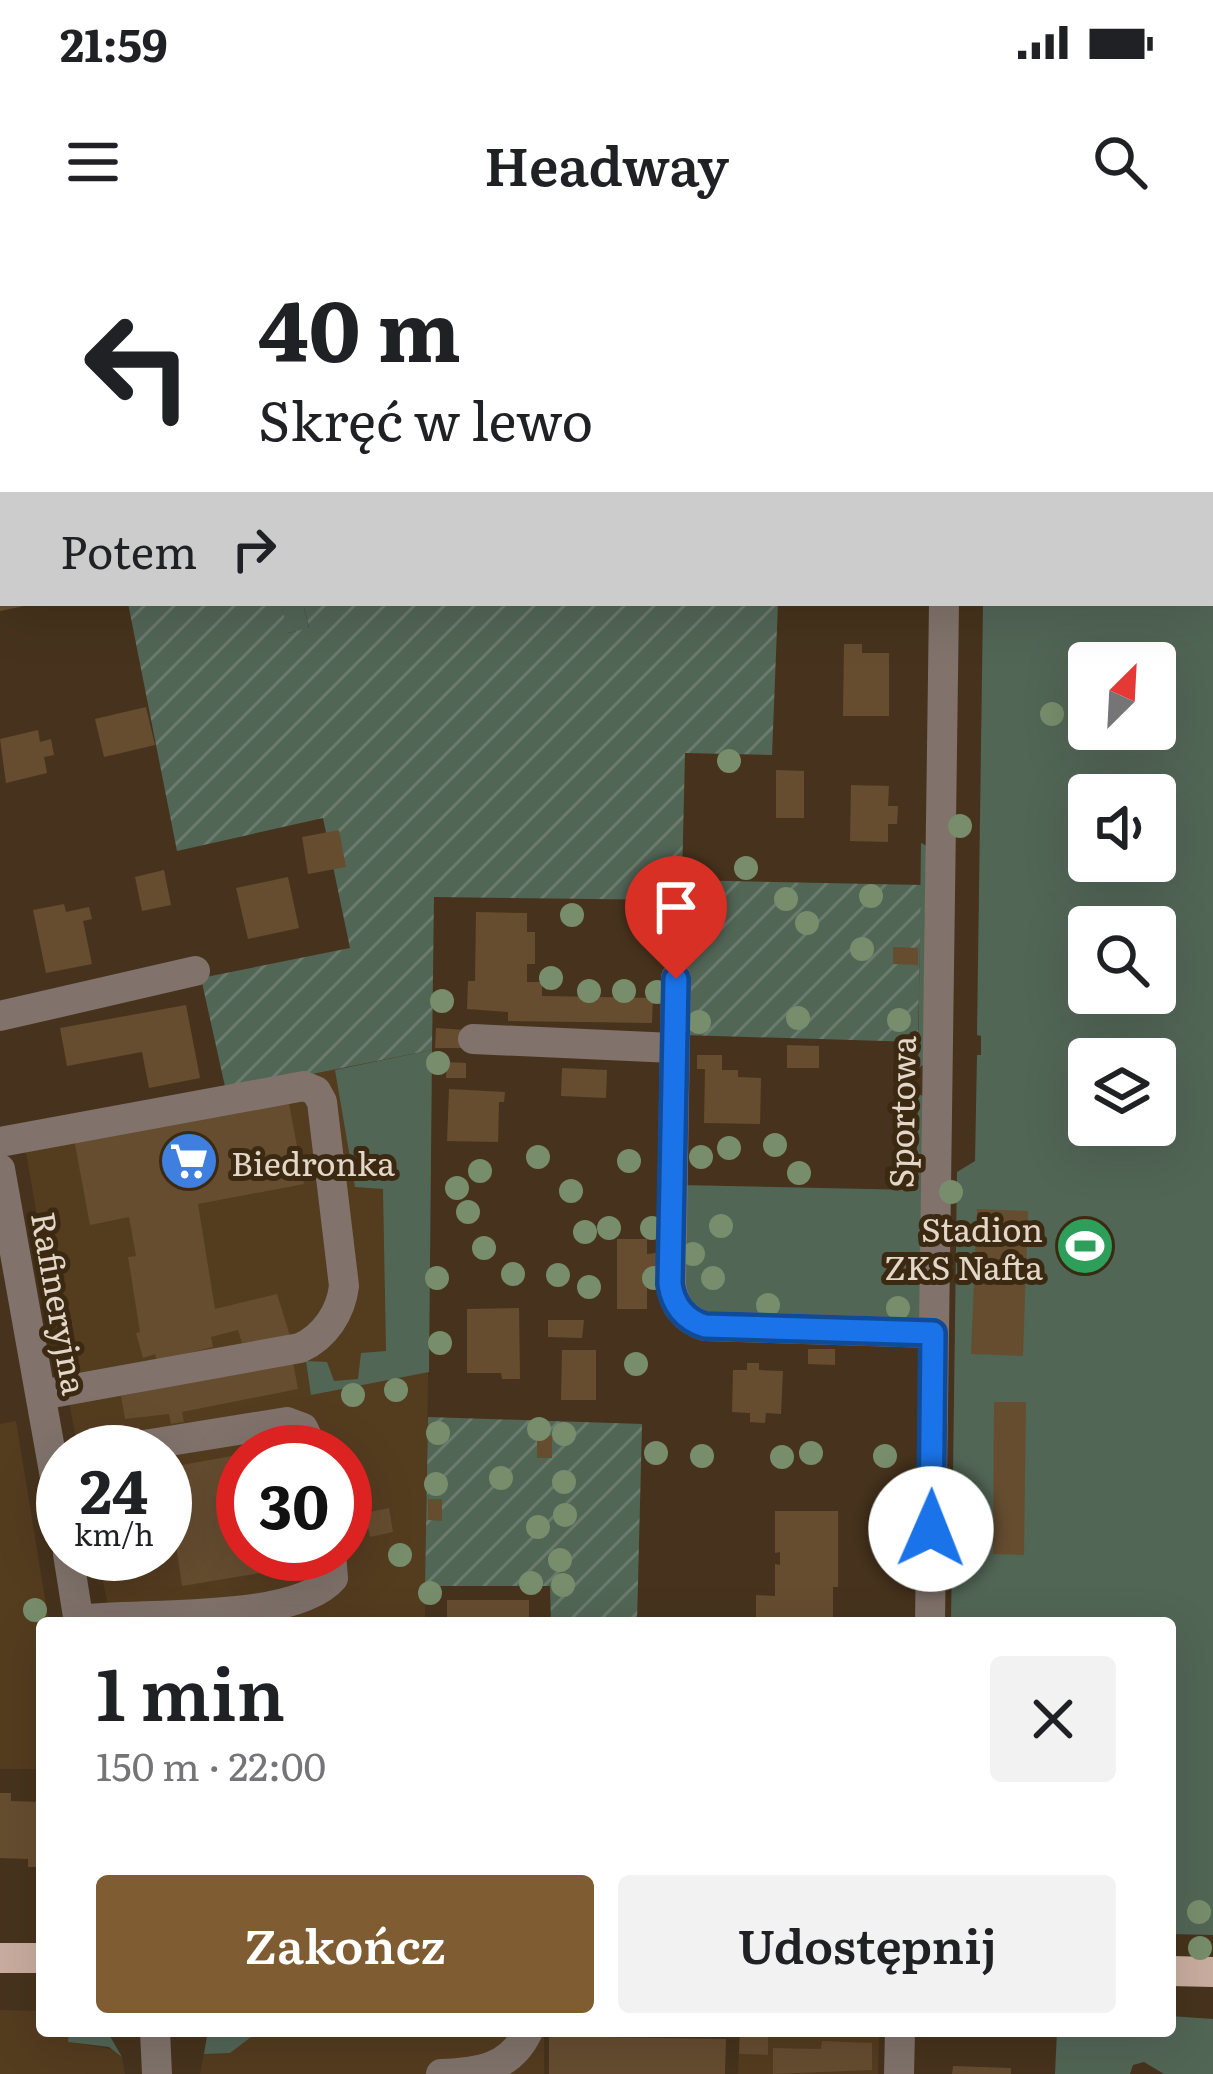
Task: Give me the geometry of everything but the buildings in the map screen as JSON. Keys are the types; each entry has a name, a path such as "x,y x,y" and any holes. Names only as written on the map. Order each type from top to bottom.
{"main road":[{"path":"0,1958 36,1958"},
{"path":"1176,1971 1213,1972"}],"street":[{"name":"Sportowa","path":"930,1617 944,606"},
{"path":"0,1016 195,971"},
{"path":"676,979 670,1284 683,1313 705,1326 933,1333"},
{"path":"473,1040 673,1048"},
{"path":"0,1142 304,1086 313,1088 322,1102 344,1286 338,1310 324,1330 300,1348 41,1395"},
{"name":"Rafineryjna","path":"0,1168 49,1425"},
{"path":"72,1581 78,1617"},
{"path":"106,1617 181,1616 290,1602 331,1581"},
{"path":"155,2037 157,2074"},
{"path":"441,2074 491,2069 518,2050 525,2037"},
{"path":"898,2074 900,2037"}],"shaded area":[{"path":"432,1050 425,1617 110,1617 103,1581 192,1581 192,1425 73,1425 22,1129"},
{"path":"16,1421 36,1543 36,1581 42,1581 48,1617 36,1617 36,1769 0,1769 0,1424"},
{"path":"0,2010 36,2011 36,2037 69,2037 69,2042 116,2050 125,2074 0,2074"},
{"path":"207,2037 544,2037 544,2074 200,2074"},
{"path":"740,2037 879,2037 878,2074 738,2074"}],"green space":[{"path":"129,606 282,606 288,633 309,628 304,606 778,606 772,755 685,753 682,880 921,885 918,1042 683,1035 681,900 434,897 432,1050 226,1091 201,978 350,948 323,818 177,851"},
{"path":"282,606 304,606 309,629 287,633"},
{"name":"Stadion ZKS Nafta","path":"983,606 1213,606 1213,1935 1176,1934 1176,1617 951,1617 957,1172 975,1161 981,1036 977,1035"},
{"path":"921,843 929,847 925,1064 918,1068"},
{"path":"432,1050 429,1372 311,1395 306,1361 327,1362 334,1381 358,1379 361,1353 386,1351 383,1189 355,1187 335,1070"},
{"path":"918,1093 925,1098 917,1321 711,1318 680,1295 679,1185 916,1190"},
{"path":"428,1417 642,1424 637,1617 551,1617 550,1586 425,1586"},
{"path":"1176,2016 1213,2019 1213,2074 1164,2074 1144,2062 1133,2065 1130,2074 1055,2074 1057,2037 1176,2037"},
{"path":"68,2037 110,2037 122,2057 109,2047 68,2042"},
{"path":"207,2037 251,2037 230,2053 204,2054"}],"place":[{"name":"Biedronka","path":"189,1161"},
{"name":"Stadion ZKS Nafta","path":"1085,1246"}],"route":[{"path":"676,979 670,1284 675,1302 688,1318 705,1326 933,1333 931,1529"}]}
